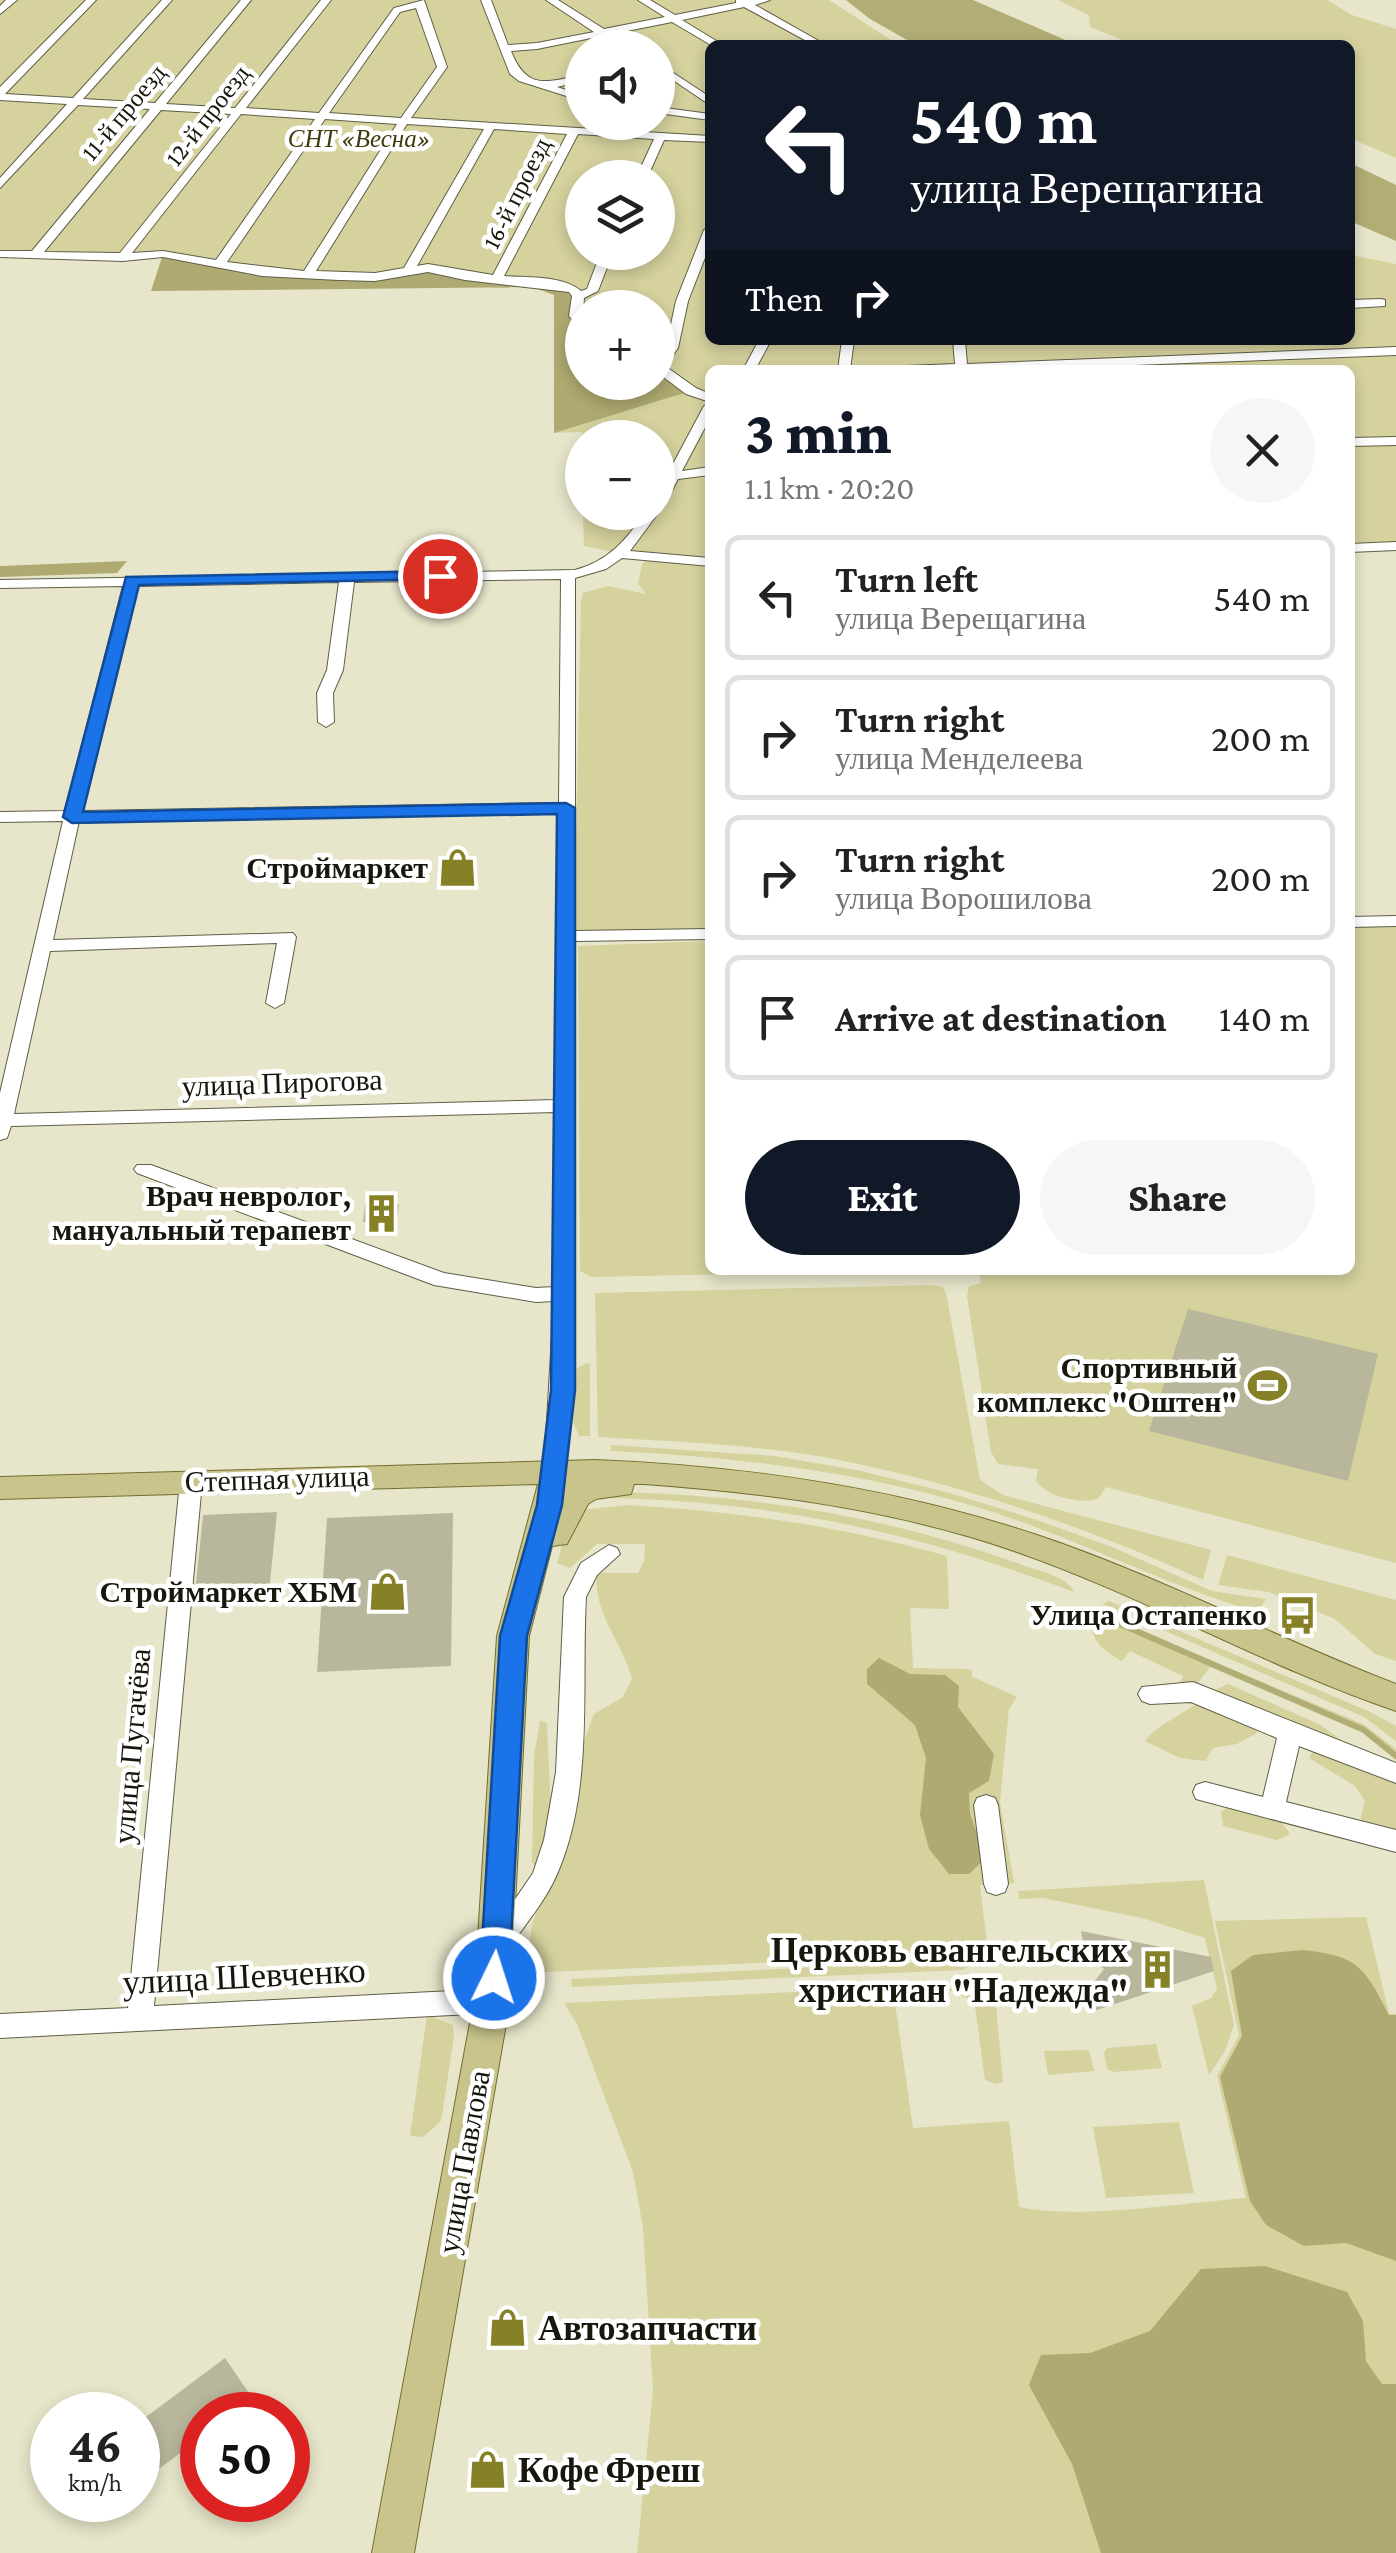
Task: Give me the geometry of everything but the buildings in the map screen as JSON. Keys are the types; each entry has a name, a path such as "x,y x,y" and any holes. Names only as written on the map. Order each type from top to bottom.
{"main road":[{"name":"Степная улица","path":"0,1488 555,1472 662,1473 744,1480"},
{"name":"улица Павлова","path":"393,2553 492,2001 512,1666 520,1604 545,1526 555,1472"},
{"path":"512,1666 564,1516 577,1495 598,1486 744,1480 863,1500 978,1528 1078,1564 1396,1698"}],"street":[{"path":"0,11 12,0"},
{"path":"0,95 90,0"},
{"path":"0,185 167,0"},
{"name":"11-й проезд","path":"36,254 246,0"},
{"name":"12-й проезд","path":"122,257 326,0"},
{"path":"486,0 514,72 565,93"},
{"path":"551,0 600,30"},
{"path":"643,0 709,40"},
{"path":"613,30 765,0"},
{"path":"221,262 397,10 419,2 442,67 308,274"},
{"path":"742,2 812,40"},
{"path":"506,48 565,40"},
{"path":"675,78 705,99"},
{"path":"543,86 565,81"},
{"path":"0,95 565,129"},
{"path":"675,112 705,116"},
{"path":"410,269 492,124"},
{"path":"675,136 705,138"},
{"name":"16-й проезд","path":"498,277 570,140"},
{"path":"675,334 682,301 705,243"},
{"path":"0,254 163,254 262,272 375,277 410,269 555,284 574,290"},
{"path":"1355,304 1381,303"},
{"path":"1043,365 1396,352"},
{"path":"675,379 705,396"},
{"path":"675,472 705,415"},
{"path":"1355,442 1396,441"},
{"path":"675,476 705,473"},
{"path":"0,584 568,575 596,569 622,554 639,530"},
{"path":"1355,548 1396,546"},
{"path":"622,554 705,562"},
{"name":"улица Павлова","path":"555,1472 563,1390 568,575"},
{"path":"326,722 325,693 335,670 347,577"},
{"path":"1,1125 132,580"},
{"path":"0,817 566,808"},
{"path":"1355,922 1396,921"},
{"path":"566,936 705,934"},
{"path":"43,946 288,937 275,1002"},
{"name":"улица Пирогова","path":"1,1125 566,1106"},
{"path":"144,1169 441,1280 536,1296 564,1294"},
{"name":"улица Пугачёва","path":"140,2017 191,1482"},
{"path":"498,1945 544,1875 557,1839 565,1785 575,1597 589,1570 610,1554"},
{"path":"1150,1694 1193,1692 1396,1773"},
{"path":"1272,1809 1290,1733"},
{"path":"1206,1792 1396,1841"},
{"path":"986,1806 996,1884"},
{"name":"улица Шевченко","path":"0,2026 492,2001"}],"green space":[{"name":"СНТ «Весна»","path":"0,0 829,0 891,40 705,40 705,345 1355,345 1355,256 1396,264 1396,546 1355,548 1355,365 705,365 705,934 574,936 581,599 583,593 608,586 646,594 638,584 642,564 648,559 584,546 584,530 675,530 675,420 595,420 662,400 675,400 675,395 690,390 675,379 675,290 573,290 391,274 262,272 197,257 0,254"},
{"path":"1058,0 1327,0 1352,15 1396,29 1396,158 1355,140 1355,40 1122,40 1090,27 1089,15"},
{"path":"1396,923 1396,1563 1106,1487 1098,1499 1064,1498 1041,1487 1036,1481 1038,1469 998,1464 991,1452 967,1296 969,1286 981,1283 980,1275 1355,1275 1355,925"},
{"path":"705,941 705,1275 591,1277 580,1271 578,946"},
{"path":"932,1285 946,1292 980,1480 1003,1495 1211,1550 1203,1580 1022,1509 882,1469 775,1450 598,1437 595,1293"},
{"path":"587,1363 590,1436 579,1436 573,1422 575,1375 577,1368"},
{"path":"611,1445 774,1456 857,1470 1034,1519 1112,1547 1212,1591 1266,1599 1258,1612 1015,1520 890,1484 751,1462 611,1451"},
{"path":"611,1492 768,1503 871,1521 1044,1572 1065,1582 1074,1592 959,1553 847,1524 732,1506 611,1498"},
{"path":"627,1505 788,1521 947,1556 949,1609 910,1608 913,1668 968,1669 973,1671 971,1676 1017,1697 1009,1709 1000,1802 1014,1883 980,1885 988,1953 524,1973 533,1921 559,1855 583,1743 594,1714 623,1697 632,1679 599,1601 597,1573 638,1573 644,1561 645,1544 597,1544 570,1568 557,1563 572,1511"},
{"path":"1227,1555 1396,1600 1396,1661 1375,1654 1335,1619 1269,1592 1218,1585"},
{"path":"1109,1601 1368,1711 1396,1726 1396,1741 1364,1717 1103,1604"},
{"path":"1095,1612 1363,1724 1396,1749 1396,1760 1360,1731 1210,1667 1198,1683 1180,1683 1183,1676 1130,1651 1122,1661 1093,1635"},
{"path":"1228,1684 1319,1724 1354,1749 1207,1694"},
{"path":"1202,1700 1253,1722 1257,1733 1237,1744 1213,1748 1205,1761 1180,1758 1145,1741 1163,1725"},
{"path":"540,1721 547,1723 551,1814 536,1871 532,1862 534,1756"},
{"path":"1314,1749 1396,1782 1396,1833 1359,1824 1365,1801 1355,1786 1309,1758"},
{"path":"1228,1807 1277,1816 1290,1834 1277,1840 1223,1826 1221,1812"},
{"path":"1204,1880 1234,2025 1225,2051 1209,2075 1192,2006 1211,1998 1217,1989 1205,1938 1142,1918 1043,1898 1019,1899 1018,1891"},
{"path":"1366,1917 1389,2014 1396,2014 1396,2553 637,2553 653,2390 643,2228 633,2172 577,2024 564,2003 923,1986 924,1994 894,1996 913,2128 1009,2121 1019,2207 1101,2211 1246,2198 1217,2076 1239,2035 1215,1921"},
{"path":"986,1959 962,1970 572,1987 571,1979"},
{"path":"972,1985 988,1992 996,2005 1003,2082 985,2080 975,2006 971,2000 949,1990 952,1986"},
{"path":"427,2015 453,2025 454,2037 441,2121 423,2137 410,2136"},
{"path":"1156,2044 1162,2068 1113,2072 1107,2069 1107,2048"},
{"path":"1089,2050 1094,2071 1048,2075 1044,2051"},
{"path":"1179,2122 1194,2193 1106,2198 1093,2127"}],"shaded area":[{"path":"846,0 973,0 1065,40 907,40"},
{"path":"1355,165 1396,185 1396,241 1355,223"},
{"path":"163,254 242,267 375,277 410,269 573,289 565,290 565,400 662,400 596,420 565,420 565,430 554,433 554,295 532,287 151,291"},
{"path":"675,379 691,391 675,396"},
{"path":"127,561 117,573 0,577 0,566"},
{"path":"879,1658 910,1674 945,1675 959,1686 958,1707 994,1754 989,1781 969,1793 970,1814 986,1858 969,1874 949,1874 929,1849 920,1815 926,1758 915,1725 867,1684 867,1669"},
{"path":"1303,1950 1336,1956 1357,1966 1373,1985 1389,2015 1396,2015 1396,2261 1346,2243 1304,2246 1266,2225 1250,2201 1220,2077 1242,2036 1231,1971 1253,1955"},
{"path":"1265,2266 1347,2292 1363,2321 1366,2361 1382,2384 1396,2384 1396,2553 1101,2553 1072,2464 1029,2385 1041,2355 1090,2353 1150,2331 1201,2269"}],"waterway":[{"path":"1120,1624 1364,1730 1396,1756"}],"place":[{"name":"Строймаркет","path":"458,868"},
{"name":"Врач невролог, мануальный терапевт","path":"381,1213"},
{"name":"Спортивный комплекс \"Оштен\"","path":"1267,1385"},
{"name":"Строймаркет ХБМ","path":"387,1592"},
{"name":"Улица Остапенко","path":"1297,1615"},
{"name":"Церковь евангельских христиан \"Надежда\"","path":"1158,1970"},
{"name":"Автозапчасти","path":"508,2328"},
{"name":"Кофе Фреш","path":"488,2470"}],"route":[{"path":"440,576 132,580 72,817 566,808 563,1390 550,1505 514,1636 494,1978"}]}
